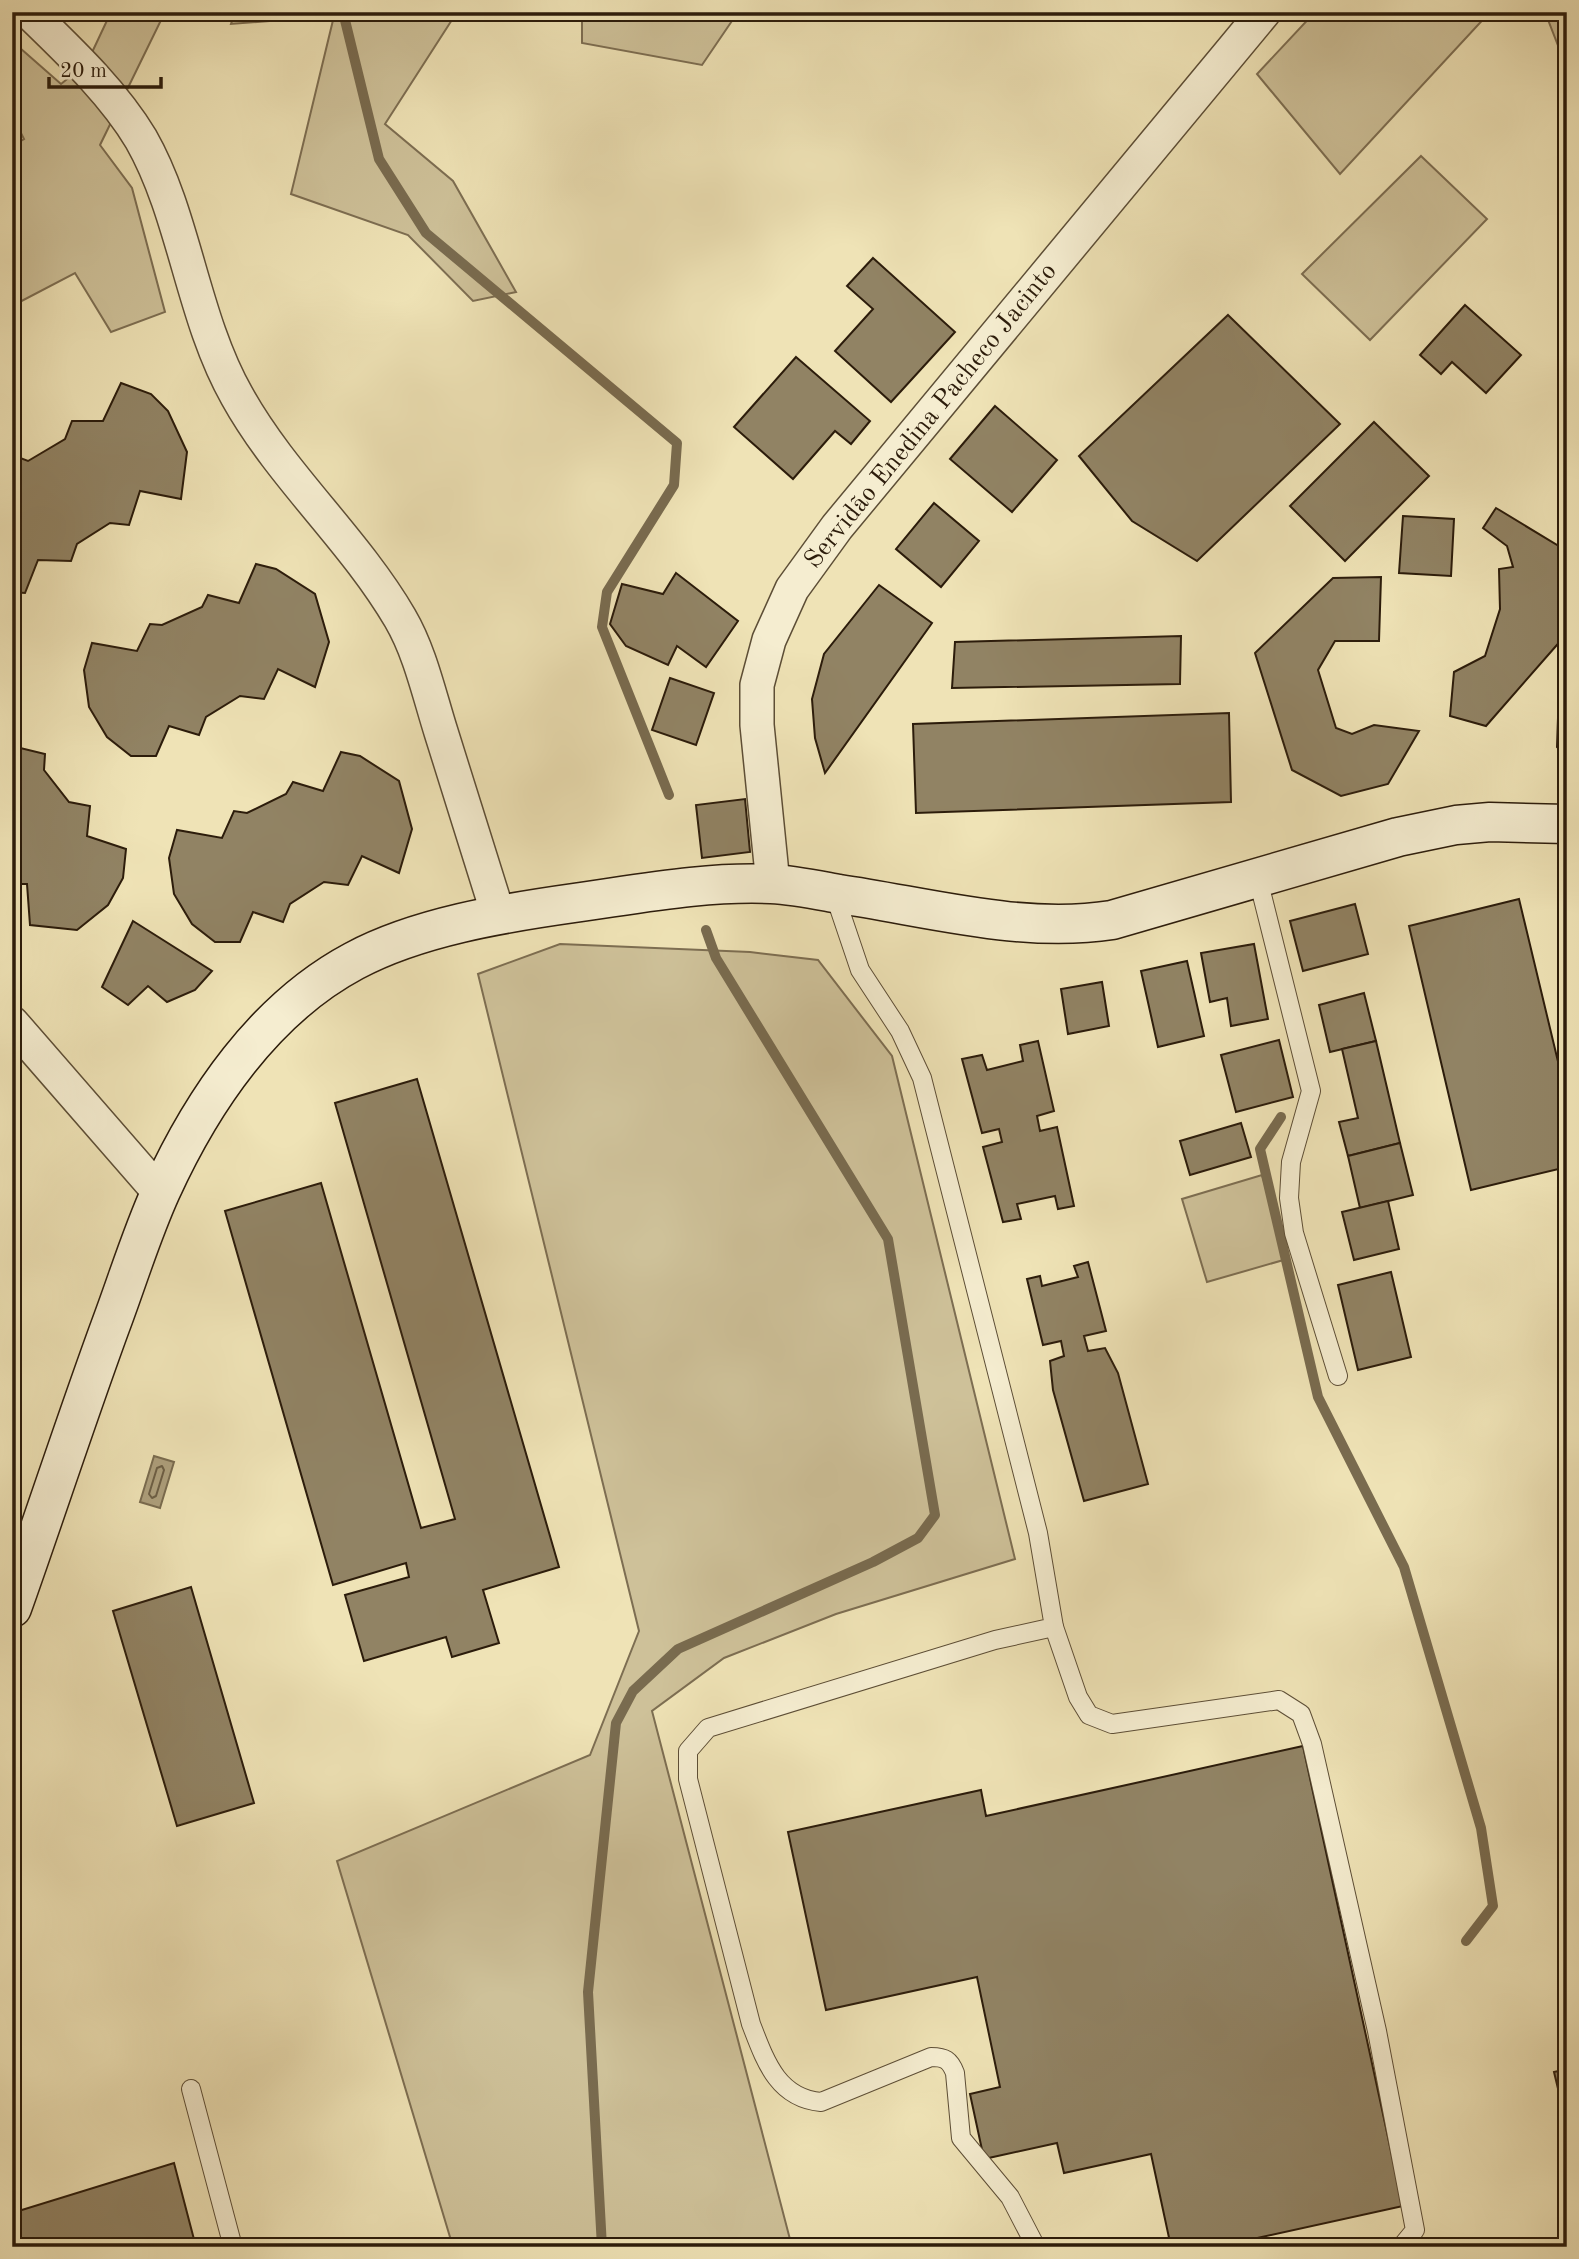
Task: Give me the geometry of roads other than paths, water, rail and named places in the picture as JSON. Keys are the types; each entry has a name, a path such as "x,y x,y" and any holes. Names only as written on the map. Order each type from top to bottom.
{"street":[{"name":"Servidão Enedina Pacheco Jacinto","path":"774,884 757,725 757,685 769,640 792,589 836,527 1264,12"},
{"path":"39,15 141,139 161,184 211,342 236,396 268,446 372,575 401,620 420,666 498,914"},
{"path":"12,1608 160,1193 196,1122 224,1081 259,1038 303,993 355,960 436,930 498,914 657,891 774,884 995,918 1050,925 1084,924 1112,920 1398,838 1456,825 1490,822 1567,824"},
{"path":"12,1023 160,1193"}],"lane":[{"path":"1258,879 1311,1091 1291,1162 1289,1198 1294,1233 1338,1376"},
{"path":"834,893 860,970 900,1031 922,1078 1038,1533 1054,1627 1078,1697 1089,1715 1112,1724 1279,1700 1301,1714 1312,1744 1377,2031 1415,2230 1401,2247"},
{"path":"1036,2247 1010,2197 961,2138 955,2073 951,2063 942,2057 931,2057 821,2102 802,2100 785,2087 766,2061 751,2024 688,1779 688,1751 708,1728 760,1710 995,1640 1054,1627"},
{"path":"191,2089 233,2247"}],"water":[{"path":"154,1456 174,1462 160,1508 140,1502"}],"waterway":[{"path":"343,12 379,159 426,233 677,443 674,485 607,592 602,627 669,795"},
{"path":"602,2247 588,1992 616,1723 633,1691 678,1649 873,1562 918,1538 935,1515 888,1239 716,958 706,930"},
{"path":"1281,1117 1260,1149 1318,1397 1404,1567 1481,1828 1493,1906 1466,1941"}]}
